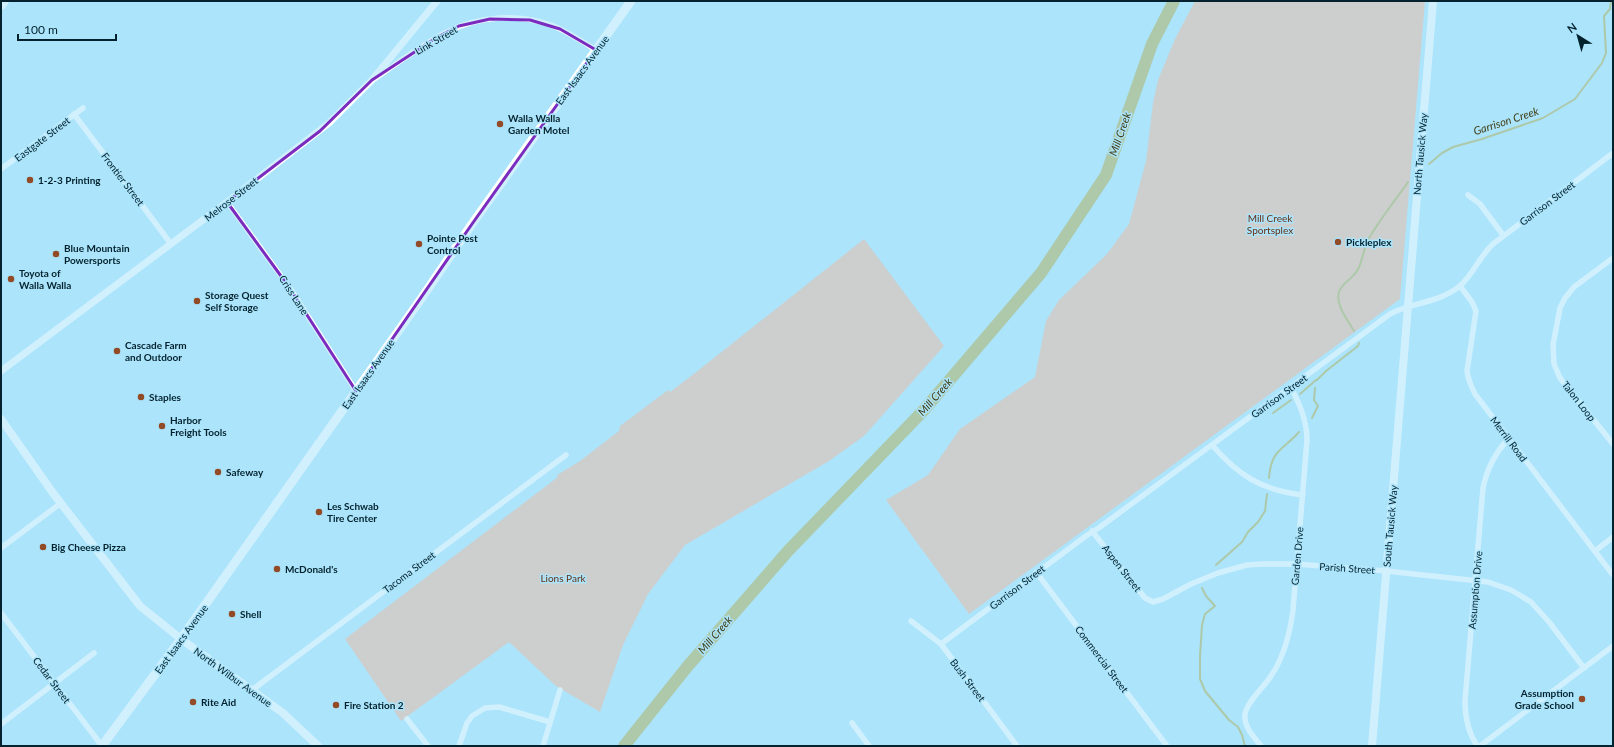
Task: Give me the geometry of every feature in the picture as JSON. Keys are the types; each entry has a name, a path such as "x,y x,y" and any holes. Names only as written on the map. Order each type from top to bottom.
{"highway":[{"path":"1,5 4,1"}],"main road":[{"name":"East Isaacs Avenue","path":"102,746 180,639 631,1"},
{"name":"North Tausick Way","path":"1408,306 1433,1"},
{"name":"South Tausick Way","path":"1372,746 1408,306"},
{"name":"North Wilbur Avenue","path":"1,419 61,503 140,606 180,639 283,713 318,746"}],"street":[{"name":"Melrose Street","path":"1,372 324,127 372,80 437,1"},
{"name":"Link Street","path":"372,80 448,31 469,23 490,19 516,18 550,24 596,50"},
{"name":"Eastgate Street","path":"1,169 83,108"},
{"name":"Frontier Street","path":"74,114 171,244"},
{"name":"Garrison Street","path":"941,644 1036,572 1390,314 1408,306 1436,300 1460,286 1485,251 1503,235 1613,153"},
{"path":"1468,195 1480,204 1503,235"},
{"name":"Criss Lane","path":"227,202 281,276 356,391"},
{"name":"Talon Loop","path":"1613,258 1574,287 1565,298 1560,308 1553,346 1554,364 1560,378 1613,444"},
{"name":"Merrill Road","path":"1460,286 1475,307 1476,316 1468,362 1468,378 1475,394 1613,575"},
{"name":"Garden Drive","path":"1261,746 1248,727 1245,714 1251,702 1272,674 1280,660 1292,623 1307,440 1306,424 1299,405 1290,388"},
{"name":"Assumption Drive","path":"1478,746 1470,733 1465,713 1482,488 1494,457 1509,438"},
{"path":"1212,445 1231,465 1253,482 1278,491 1302,495"},
{"name":"Tacoma Street","path":"252,690 566,455"},
{"path":"1,548 61,503"},
{"name":"Aspen Street","path":"1092,532 1145,598 1153,602"},
{"path":"1595,551 1613,537"},
{"name":"Parish Street","path":"1153,602 1163,599 1191,584 1232,569 1262,564 1296,564 1476,580 1500,585 1521,595 1531,602 1549,622 1584,668"},
{"name":"Commercial Street","path":"1036,572 1167,746"},
{"name":"Cedar Street","path":"1,613 102,746"},
{"name":"Bush Street","path":"911,621 941,644 1017,746"},
{"path":"1478,746 1613,646"},
{"path":"1,724 94,653"},
{"path":"543,746 560,690"},
{"path":"459,746 467,723 472,716 485,708 498,707 550,722"},
{"path":"407,719 428,746"},
{"path":"852,723 869,746"}],"highlighted area":[{"path":"490,19 530,20 560,29 596,50 472,224 356,391 289,287 227,202 320,131 372,80 436,38 459,26"}],"green space":[{"name":"Mill Creek Sportsplex","path":"1195,1 1425,1 1400,299 969,614 886,500 928,475 960,429 1035,377 1046,321 1059,300 1107,254 1129,224 1146,161 1153,103 1158,80 1175,39"},
{"name":"Lions Park","path":"864,239 944,346 864,436 829,461 685,545 648,594 623,645 600,712 556,686 509,642 401,721 345,639 558,477 557,475 580,461 619,431 620,426 668,390 670,392 695,373"}],"waterway":[{"name":"Mill Creek","path":"624,746 687,667 788,551 924,410 1041,273 1106,175 1152,44 1174,1"},
{"name":"Garrison Creek","path":"1429,164 1442,153 1453,147 1482,139 1543,118 1575,99 1602,63 1606,53 1604,16 1610,9 1611,1"},
{"name":"Garrison Creek","path":"1354,331 1340,307 1338,297 1340,289 1357,271 1368,240 1408,182"},
{"name":"Garrison Creek","path":"1317,380 1358,346 1359,343"},
{"path":"1300,394 1316,380"},
{"name":"Garrison Creek","path":"1312,418 1318,406 1314,400 1315,388"},
{"path":"1273,413 1291,400"},
{"name":"Garrison Creek","path":"1269,478 1270,469 1275,456 1299,432"},
{"name":"Garrison Creek","path":"1216,565 1242,542 1248,532 1258,522 1265,511 1267,494"},
{"name":"Garrison Creek","path":"1202,588 1206,596 1215,606 1205,614 1202,625 1200,679 1205,691 1229,720 1238,727 1245,746"}],"place":[{"name":"Walla Walla Garden Motel","path":"500,124"},
{"name":"1-2-3 Printing","path":"30,180"},
{"name":"Pickleplex","path":"1338,242"},
{"name":"Pointe Pest Control","path":"419,244"},
{"name":"Blue Mountain Powersports","path":"56,254"},
{"name":"Toyota of Walla Walla","path":"11,279"},
{"name":"Storage Quest Self Storage","path":"197,301"},
{"name":"Cascade Farm and Outdoor","path":"117,351"},
{"name":"Staples","path":"141,397"},
{"name":"Harbor Freight Tools","path":"162,426"},
{"name":"Safeway","path":"218,472"},
{"name":"Les Schwab Tire Center","path":"319,512"},
{"name":"Big Cheese Pizza","path":"43,547"},
{"name":"McDonald's","path":"277,569"},
{"name":"Shell","path":"232,614"},
{"name":"Assumption Grade School","path":"1582,699"},
{"name":"Rite Aid","path":"193,702"},
{"name":"Fire Station 2","path":"336,705"}]}
